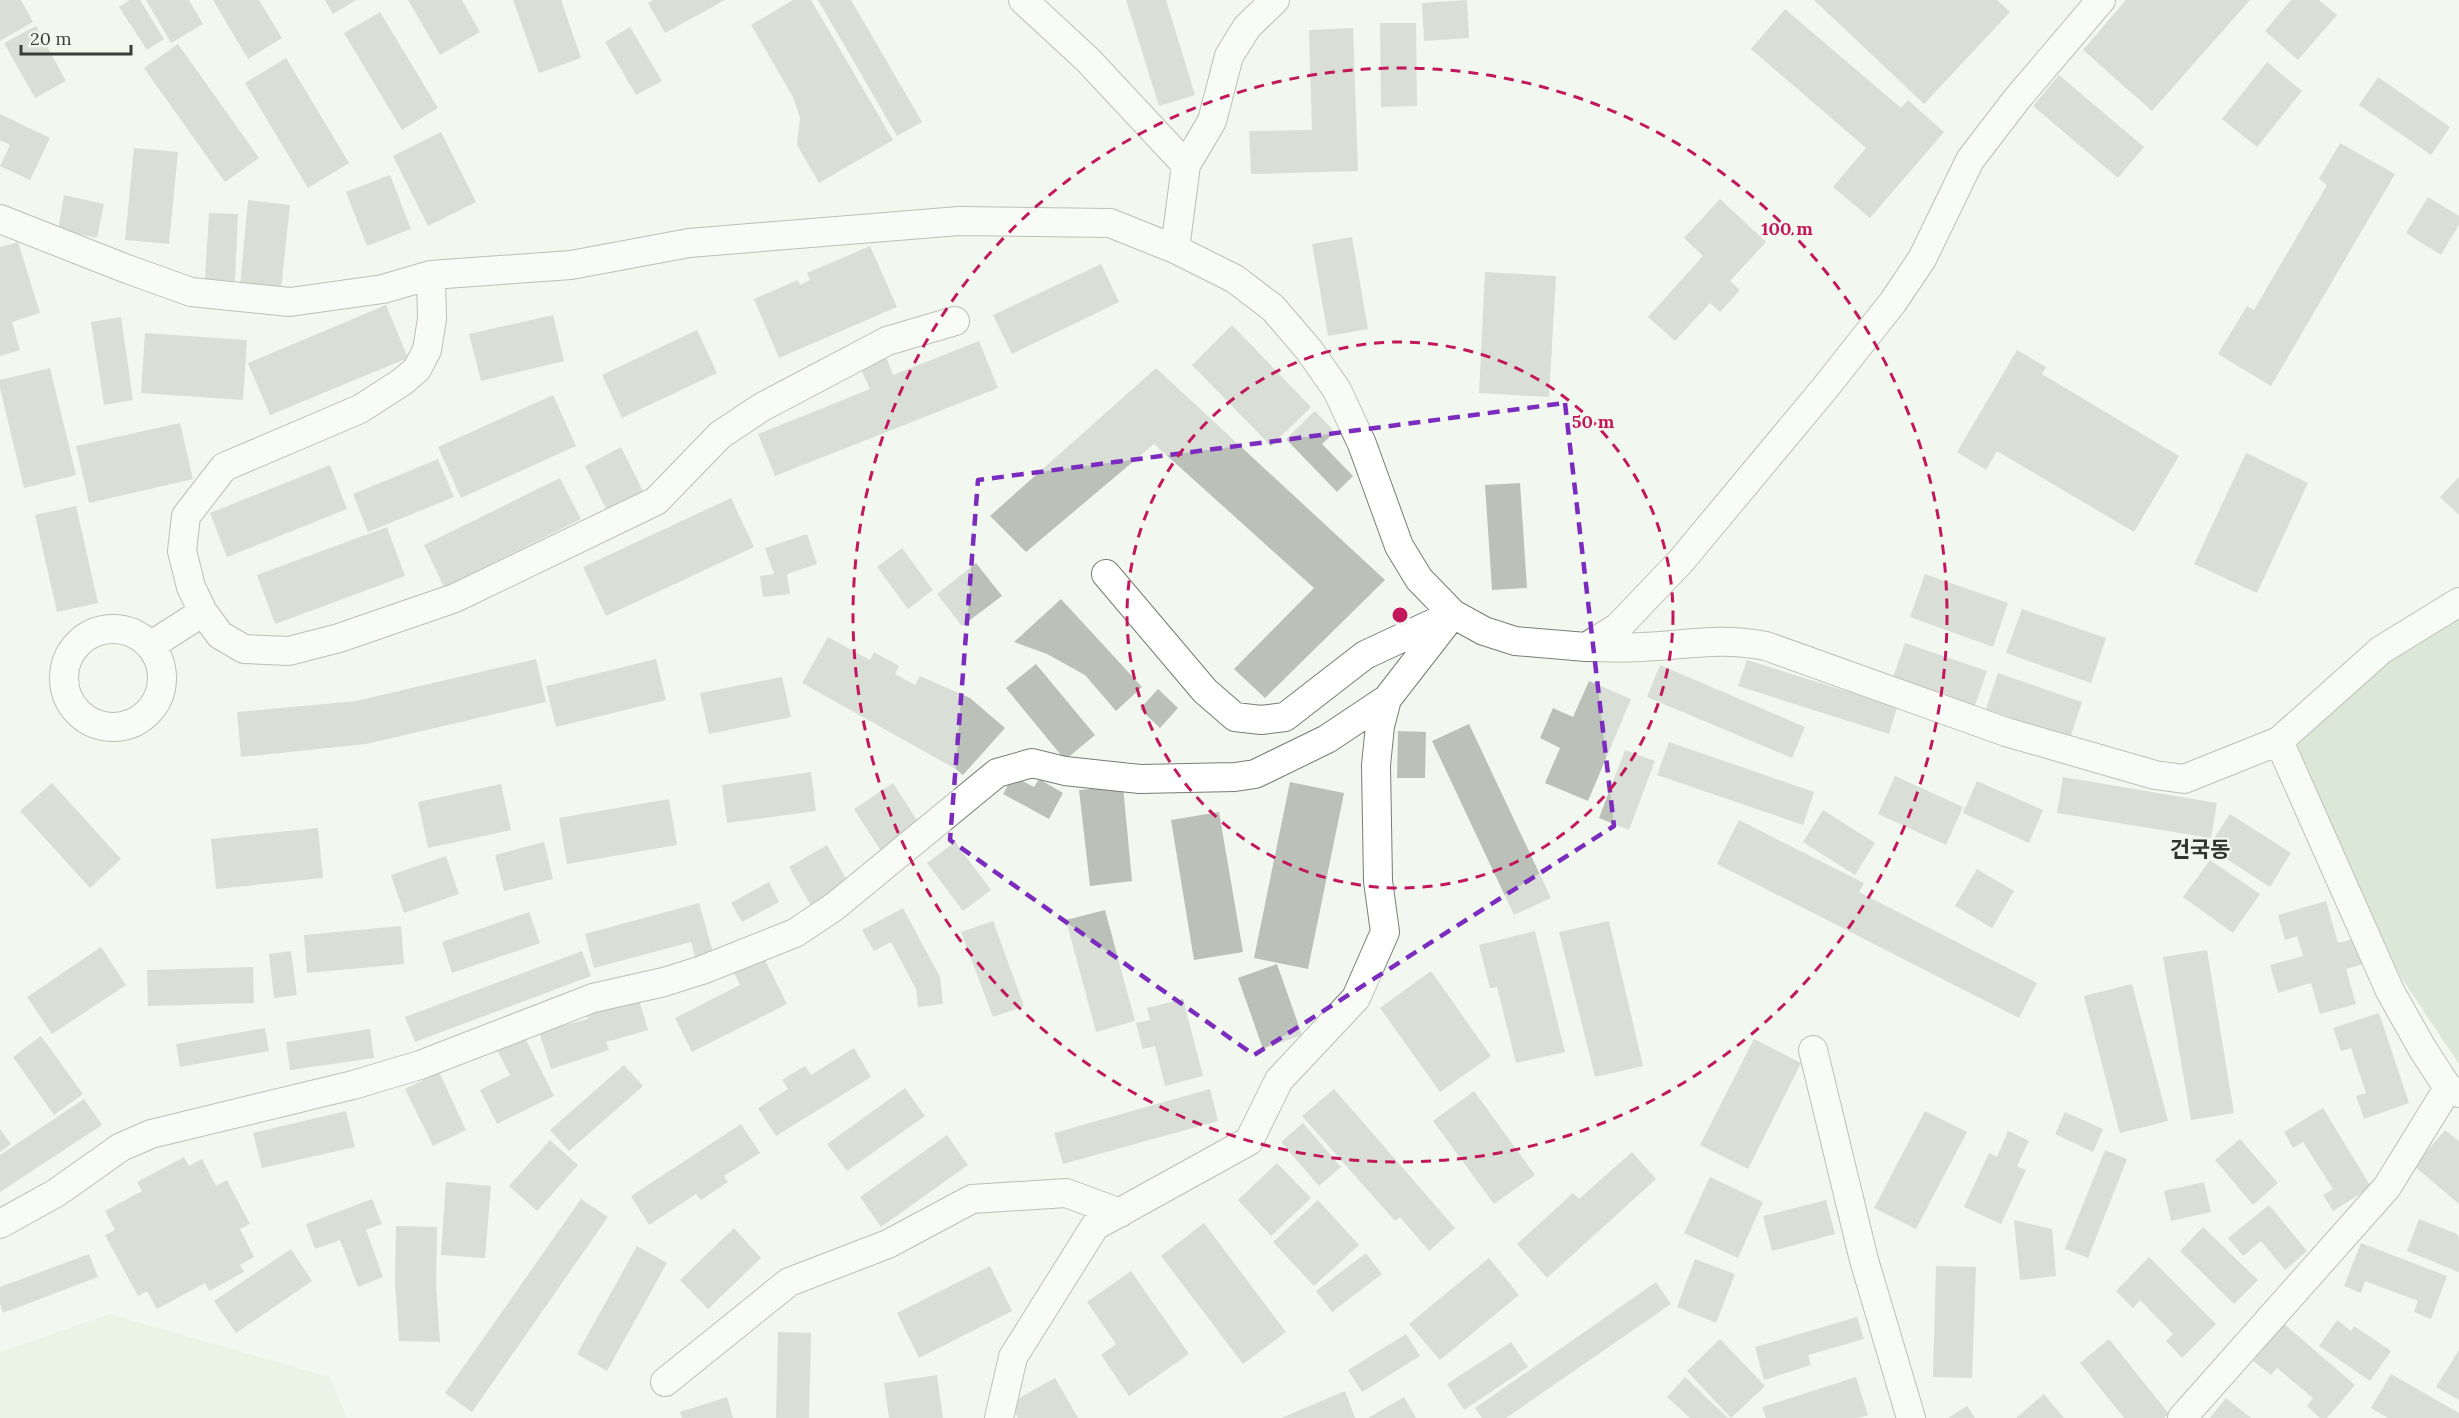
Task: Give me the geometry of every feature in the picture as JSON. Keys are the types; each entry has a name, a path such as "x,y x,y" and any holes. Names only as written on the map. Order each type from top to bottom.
{"street":[{"path":"1023,0 1088,60 1186,165"},
{"path":"1175,249 1186,165 1212,121 1229,56 1246,27 1275,0"},
{"path":"1586,646 1618,627 1681,561 1832,380 1893,302 1922,259 1970,160 2016,100 2101,0"},
{"path":"0,219 191,292 290,302 383,289 431,275 571,265 689,243 959,221 1110,223 1175,249 1235,279 1273,308 1309,350 1337,390 1362,444 1398,546 1419,579 1453,614 1485,631 1515,641 1586,646 1641,647 1703,640 1738,641 1766,646 2006,732 2155,775 2184,779 2279,741 2381,650 2459,602"},
{"path":"431,275 432,319 427,350 417,369 402,382 360,408 224,467 186,516 182,551 191,587 203,612 220,634 244,649 289,651 339,638 455,598 656,501 720,435 762,407 887,341 956,321"},
{"path":"1106,574 1205,691 1235,717 1252,719 1285,717 1365,655 1453,614"},
{"path":"150,646 203,612"},
{"path":"0,1224 56,1193 121,1147 151,1134 352,1085 420,1065 593,998 664,982 702,970 795,933 834,907 997,773 1032,764 1065,771 1140,779 1255,774 1328,739 1387,699 1453,614"},
{"path":"999,1418 1013,1357 1095,1226 1249,1141 1279,1080 1356,998 1385,932 1378,881 1376,765 1380,726 1387,699"},
{"path":"2182,1418 2387,1187 2454,1091 2422,1048 2390,991 2279,741"},
{"path":"1813,1050 1864,1260 1911,1418"},
{"path":"665,1382 789,1282 888,1244 972,1198 1066,1193 1120,1213"}],"highlighted area":[{"path":"1565,403 1614,826 1254,1055 950,840 978,480"}],"shaded area":[{"path":"110,1314 330,1377 347,1418 0,1418 0,1352"}],"green space":[{"path":"2459,613 2459,1064 2399,974 2292,738 2391,653"}],"building":[{"path":"0,0 21,0 33,22 0,41"},
{"path":"130,0 140,0 164,39 147,50 119,7"},
{"path":"146,0 189,0 203,24 171,43"},
{"path":"213,0 259,0 282,38 248,59"},
{"path":"325,0 356,0 333,14"},
{"path":"408,0 462,0 480,32 440,55"},
{"path":"513,0 561,0 581,58 539,73"},
{"path":"653,0 725,0 665,33 648,3"},
{"path":"793,0 811,0 893,140 819,183 797,145 800,118 793,97 751,25"},
{"path":"818,0 851,0 922,122 897,136"},
{"path":"1126,0 1166,0 1195,95 1159,106"},
{"path":"1467,0 1469,38 1424,41 1422,3"},
{"path":"1814,0 1997,0 2010,12 1924,104"},
{"path":"2126,0 2250,0 2152,111 2083,50"},
{"path":"2291,0 2319,0 2337,15 2298,60 2265,31"},
{"path":"1785,9 1901,108 1908,100 1944,132 1870,218 1833,187 1866,148 1751,49"},
{"path":"380,12 438,108 402,130 344,33"},
{"path":"1380,23 1416,23 1417,106 1381,107"},
{"path":"36,26 66,81 35,98 4,43"},
{"path":"630,27 662,81 636,95 605,42"},
{"path":"1353,28 1358,171 1251,174 1249,131 1312,130 1309,30"},
{"path":"178,44 259,158 225,182 144,68"},
{"path":"286,58 349,163 308,188 245,83"},
{"path":"2267,62 2302,91 2257,147 2222,119"},
{"path":"2059,75 2144,147 2118,178 2033,106"},
{"path":"2378,77 2450,127 2431,155 2359,105"},
{"path":"0,114 50,138 30,180 0,166 10,145 0,140"},
{"path":"441,132 476,202 428,226 393,156"},
{"path":"2340,143 2395,174 2271,386 2218,354 2247,306 2254,310 2327,185 2319,179"},
{"path":"134,148 178,152 169,244 125,240"},
{"path":"390,175 411,229 367,246 346,192"},
{"path":"64,195 104,204 97,238 58,230"},
{"path":"2428,197 2459,216 2459,225 2441,255 2406,233"},
{"path":"1720,199 1766,242 1730,281 1740,290 1720,312 1710,303 1675,341 1648,317 1703,256 1684,238"},
{"path":"248,200 290,205 281,290 240,286"},
{"path":"209,213 238,214 235,281 205,279"},
{"path":"1352,237 1368,329 1328,336 1312,244"},
{"path":"18,242 40,313 12,322 20,350 0,356 0,247"},
{"path":"870,246 897,307 779,358 754,299 798,280 800,285 810,280 807,273"},
{"path":"1101,264 1119,302 1012,354 993,315"},
{"path":"1485,272 1556,276 1549,397 1479,393"},
{"path":"386,305 408,358 270,415 248,363"},
{"path":"553,315 564,361 481,381 469,334"},
{"path":"121,317 133,400 104,405 91,322"},
{"path":"1232,325 1311,407 1271,446 1192,365"},
{"path":"697,330 717,373 622,418 602,375"},
{"path":"145,333 247,340 243,400 141,393"},
{"path":"979,341 998,388 775,476 758,434 870,389 859,365 885,354 893,375"},
{"path":"2017,350 2046,367 2042,374 2179,456 2134,532 1997,451 1986,470 1957,452"},
{"path":"50,368 76,475 24,488 0,380"},
{"path":"1156,368 1385,580 1265,698 1234,669 1314,588 1154,444 1026,552 990,516"},
{"path":"553,395 576,446 461,498 438,447"},
{"path":"1315,411 1335,432 1322,444 1353,476 1337,492 1286,439"},
{"path":"180,423 193,479 89,503 76,446"},
{"path":"621,447 643,491 606,509 585,466"},
{"path":"2246,453 2308,483 2257,593 2194,564"},
{"path":"438,459 454,497 368,532 353,494"},
{"path":"330,465 347,509 227,557 210,513"},
{"path":"2459,477 2459,515 2440,497"},
{"path":"560,478 581,519 444,587 424,545"},
{"path":"1520,483 1527,588 1492,590 1485,485"},
{"path":"731,498 754,547 606,616 583,567"},
{"path":"76,506 98,603 57,612 35,515"},
{"path":"387,527 405,576 275,624 257,575"},
{"path":"807,534 817,564 787,574 790,594 763,597 760,576 774,574 765,548"},
{"path":"902,548 933,590 908,609 877,567"},
{"path":"976,563 1002,596 962,626 937,594"},
{"path":"1925,574 2008,603 1993,647 1910,617"},
{"path":"1061,599 1142,687 1116,711 1085,675 1047,654 1014,642"},
{"path":"2022,609 2106,638 2091,683 2006,653"},
{"path":"828,637 870,660 874,652 899,666 895,674 915,685 920,676 970,698 1005,728 963,775 802,683"},
{"path":"1905,643 1987,671 1973,711 1891,683"},
{"path":"536,659 546,702 366,744 241,757 237,712 356,701"},
{"path":"656,659 666,700 556,727 546,686"},
{"path":"1747,660 1897,707 1889,734 1738,686"},
{"path":"1036,664 1095,735 1065,760 1006,688"},
{"path":"1660,665 1805,727 1792,758 1647,697"},
{"path":"1998,673 2082,702 2070,738 1986,709"},
{"path":"782,677 791,717 709,734 700,693"},
{"path":"1589,681 1631,699 1588,801 1545,783 1560,748 1540,738 1553,708 1573,717"},
{"path":"1158,689 1178,708 1160,728 1140,709"},
{"path":"1469,724 1551,898 1514,915 1432,741"},
{"path":"1398,731 1426,732 1425,778 1397,778"},
{"path":"1669,742 1814,792 1803,825 1657,775"},
{"path":"1625,750 1655,761 1629,830 1599,818"},
{"path":"811,772 816,811 727,823 722,785"},
{"path":"1013,776 1034,787 1039,779 1063,793 1049,819 1003,794"},
{"path":"1895,776 1963,807 1946,845 1878,814"},
{"path":"2063,777 2217,803 2211,838 2057,813"},
{"path":"1977,781 2043,810 2029,843 1963,813"},
{"path":"1290,782 1344,793 1308,969 1254,958"},
{"path":"52,783 121,859 90,888 20,811"},
{"path":"893,783 920,825 881,851 854,809"},
{"path":"501,784 511,830 428,848 418,802"},
{"path":"1123,786 1132,881 1090,886 1079,790"},
{"path":"669,799 677,845 567,864 559,818"},
{"path":"1823,810 1875,843 1855,875 1803,842"},
{"path":"1219,812 1243,952 1194,960 1171,820"},
{"path":"2230,814 2291,853 2270,887 2208,847"},
{"path":"1739,820 1864,883 1859,892 2037,983 2019,1018 1717,864"},
{"path":"318,828 323,878 216,889 211,839"},
{"path":"544,842 553,879 504,891 495,855"},
{"path":"955,842 991,890 963,911 927,863"},
{"path":"827,845 849,884 811,906 789,867"},
{"path":"446,856 459,894 404,913 391,875"},
{"path":"2210,860 2260,894 2233,933 2183,897"},
{"path":"1977,869 2014,891 1992,928 1955,906"},
{"path":"769,882 779,902 742,922 731,903"},
{"path":"2326,901 2338,943 2360,937 2367,963 2346,969 2356,1004 2320,1014 2311,983 2278,993 2270,965 2303,956 2297,936 2285,940 2278,915"},
{"path":"699,903 714,956 696,960 691,942 594,968 585,934"},
{"path":"903,908 940,977 943,1004 918,1007 916,989 891,942 874,951 862,930"},
{"path":"1105,910 1135,1021 1096,1032 1066,920"},
{"path":"529,912 540,943 452,973 442,942"},
{"path":"993,921 1024,1006 993,1017 961,932"},
{"path":"1609,921 1643,1066 1595,1077 1559,932"},
{"path":"401,926 404,964 307,973 304,935"},
{"path":"1535,931 1565,1052 1516,1063 1497,987 1490,988 1479,945"},
{"path":"101,947 126,985 52,1034 27,997"},
{"path":"2207,950 2234,1113 2191,1120 2163,957"},
{"path":"291,951 297,995 274,998 269,954"},
{"path":"582,951 591,976 415,1042 405,1017"},
{"path":"764,958 787,1004 692,1052 675,1018 740,985 734,973"},
{"path":"1277,964 1302,1035 1263,1049 1238,978"},
{"path":"253,967 254,1003 148,1006 147,970"},
{"path":"1431,971 1491,1056 1440,1092 1380,1008"},
{"path":"2132,984 2168,1121 2120,1133 2084,996"},
{"path":"1183,999 1203,1076 1165,1086 1155,1046 1143,1049 1136,1023 1150,1020 1147,1008"},
{"path":"639,1000 648,1030 606,1042 609,1050 551,1069 539,1032 588,1019 587,1015"},
{"path":"2379,1013 2409,1103 2364,1119 2356,1096 2366,1093 2351,1048 2341,1051 2333,1028"},
{"path":"265,1028 269,1051 180,1067 176,1044"},
{"path":"370,1029 374,1058 290,1070 286,1042"},
{"path":"41,1036 83,1094 54,1115 13,1057"},
{"path":"524,1036 554,1096 497,1124 480,1090 510,1075 497,1050"},
{"path":"1754,1039 1801,1063 1748,1169 1700,1145"},
{"path":"854,1048 871,1077 776,1136 758,1108 788,1089 782,1080 805,1066 811,1075"},
{"path":"624,1065 643,1086 569,1151 550,1130"},
{"path":"439,1072 466,1130 433,1146 405,1089"},
{"path":"905,1088 925,1116 847,1171 827,1144"},
{"path":"1210,1089 1218,1121 1063,1164 1054,1133"},
{"path":"1334,1089 1455,1228 1429,1251 1400,1217 1395,1221 1302,1116"},
{"path":"1474,1091 1535,1175 1494,1204 1433,1121"},
{"path":"84,1099 102,1125 0,1192 0,1155"},
{"path":"2323,1108 2371,1187 2333,1211 2323,1195 2333,1189 2303,1142 2293,1148 2284,1132"},
{"path":"346,1111 355,1147 262,1168 253,1133"},
{"path":"1925,1111 1967,1132 1916,1229 1874,1208"},
{"path":"2065,1112 2103,1129 2093,1152 2055,1134"},
{"path":"1303,1123 1341,1167 1319,1186 1281,1142"},
{"path":"741,1124 760,1153 724,1176 728,1182 701,1200 696,1194 649,1225 631,1196"},
{"path":"0,1129 11,1144 0,1152"},
{"path":"2445,1130 2459,1141 2459,1204 2414,1166"},
{"path":"2008,1131 2029,1141 2017,1166 2026,1170 2001,1224 1964,1207 1989,1153 1997,1157"},
{"path":"947,1135 968,1165 881,1227 860,1197"},
{"path":"2240,1139 2278,1183 2253,1205 2215,1160"},
{"path":"550,1140 578,1165 537,1211 509,1186"},
{"path":"2105,1150 2127,1159 2088,1258 2065,1249"},
{"path":"1632,1152 1656,1179 1547,1278 1517,1244 1573,1193 1579,1199"},
{"path":"184,1157 189,1166 202,1159 216,1186 227,1180 250,1224 240,1229 254,1257 240,1265 244,1272 209,1291 205,1283 157,1309 147,1291 138,1296 105,1235 115,1230 105,1211 142,1191 137,1182"},
{"path":"1277,1163 1311,1198 1271,1236 1238,1200"},
{"path":"1710,1177 1763,1202 1738,1258 1684,1233"},
{"path":"446,1182 491,1186 485,1258 441,1255"},
{"path":"2204,1182 2211,1212 2171,1221 2164,1191"},
{"path":"372,1199 382,1224 366,1230 383,1277 358,1287 340,1240 315,1249 306,1224"},
{"path":"581,1199 608,1217 472,1412 445,1393"},
{"path":"1318,1200 1359,1245 1314,1286 1273,1242"},
{"path":"1826,1200 1835,1234 1772,1251 1763,1216"},
{"path":"2269,1205 2307,1251 2285,1270 2261,1241 2243,1256 2228,1238"},
{"path":"2419,1219 2457,1234 2459,1272 2407,1251"},
{"path":"2014,1220 2052,1229 2056,1276 2020,1280"},
{"path":"1204,1223 1286,1332 1243,1364 1161,1256"},
{"path":"396,1226 437,1227 436,1285 440,1342 399,1341 395,1284"},
{"path":"2203,1227 2258,1280 2234,1304 2180,1251"},
{"path":"734,1228 761,1258 708,1309 680,1280"},
{"path":"2361,1243 2447,1276 2431,1319 2414,1312 2418,1301 2365,1281 2361,1293 2344,1286"},
{"path":"637,1246 667,1263 607,1371 577,1354"},
{"path":"291,1249 312,1281 236,1333 214,1301"},
{"path":"1366,1253 1382,1274 1332,1312 1316,1291"},
{"path":"89,1254 98,1277 3,1313 0,1304 0,1287"},
{"path":"2149,1257 2216,1324 2182,1358 2166,1341 2173,1334 2140,1300 2133,1308 2116,1291"},
{"path":"1489,1258 1519,1295 1440,1360 1409,1324"},
{"path":"1695,1259 1735,1274 1716,1323 1677,1307"},
{"path":"990,1266 1012,1311 919,1358 897,1313"},
{"path":"1936,1266 1976,1267 1972,1378 1933,1377"},
{"path":"1131,1271 1189,1354 1129,1396 1101,1355 1116,1344 1087,1302"},
{"path":"1656,1282 1671,1304 1506,1418 1482,1418 1475,1408"},
{"path":"1857,1317 1864,1339 1808,1355 1811,1365 1764,1380 1755,1347"},
{"path":"2337,1320 2351,1331 2354,1326 2391,1351 2370,1381 2319,1346"},
{"path":"2283,1323 2355,1385 2327,1418 2320,1418 2307,1406 2313,1398 2277,1368 2271,1375 2252,1360"},
{"path":"778,1332 811,1333 809,1418 776,1418"},
{"path":"1406,1334 1420,1356 1362,1392 1348,1370"},
{"path":"1720,1339 1765,1386 1731,1418 1687,1371"},
{"path":"2109,1339 2169,1414 2164,1418 2124,1418 2080,1363"},
{"path":"1511,1342 1528,1367 1464,1410 1447,1384"},
{"path":"2459,1350 2459,1400 2436,1387"},
{"path":"2391,1374 2459,1413 2459,1418 2388,1418 2371,1408"},
{"path":"937,1375 943,1418 889,1418 884,1383"},
{"path":"1685,1377 1728,1418 1690,1418 1667,1397"},
{"path":"1856,1377 1868,1415 1858,1418 1766,1418 1762,1407"},
{"path":"1055,1378 1078,1418 1018,1418 1010,1403"},
{"path":"1345,1391 1355,1418 1281,1418"},
{"path":"2044,1394 2064,1418 2016,1418"},
{"path":"727,1397 733,1418 682,1418 680,1412"},
{"path":"1404,1397 1416,1418 1368,1418"},
{"path":"2226,1398 2251,1418 2210,1418"},
{"path":"1967,1406 1975,1418 1948,1418"}],"district":[{"name":"건국동","path":"2200,849"}]}
